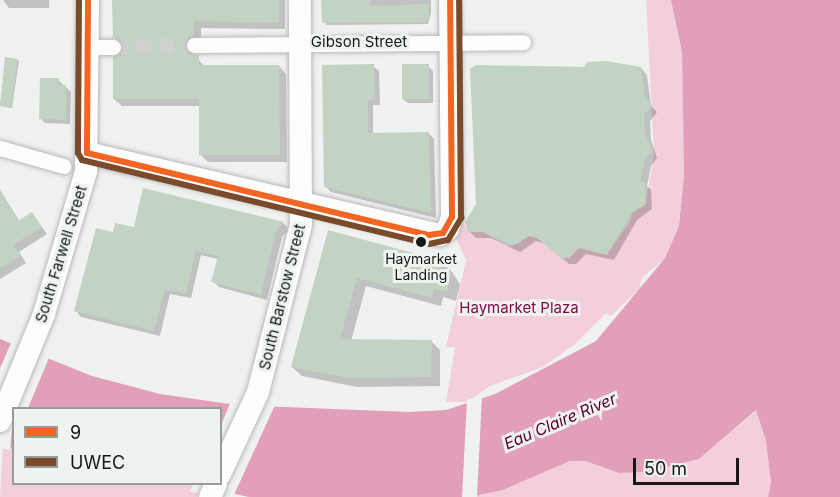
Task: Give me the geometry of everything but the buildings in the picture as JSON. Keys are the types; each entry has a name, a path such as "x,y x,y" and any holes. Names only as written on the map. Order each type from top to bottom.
{"street":[{"name":"South Farwell Street","path":"0,421 35,336 71,230 87,153 88,0"},
{"name":"South Barstow Street","path":"222,469 258,392 303,204 299,184 300,0"},
{"path":"87,153 429,235 443,233 452,218 450,0"},
{"name":"Gibson Street","path":"194,45 301,42 524,42"},
{"path":"88,47 113,47"},
{"path":"0,148 63,166"}],"green space":[{"name":"Haymarket Plaza","path":"646,0 671,0 682,52 684,176 679,226 665,258 642,278 639,289 611,316 606,313 575,344 543,367 490,386 467,402 446,402 455,347 446,347 466,260 455,236 462,221 469,232 483,232 507,246 521,243 526,235 537,238 565,259 574,254 577,247 607,254 630,222 632,211 645,206 654,155"},
{"path":"757,410 766,441 771,483 768,497 469,497 503,490 570,461 585,461 619,473 646,472 699,459"},
{"path":"3,446 12,448 12,485 193,485 190,492 198,493 196,497 0,497"}],"water":[{"name":"Eau Claire River","path":"671,0 840,0 840,497 768,497 771,483 766,441 756,410 699,459 646,472 619,473 585,461 570,461 503,490 469,497 249,497 193,485 222,485 222,407 12,407 12,448 0,445 0,339 92,376 160,394 237,405 409,412 446,410 495,394 596,341 665,258 679,226 684,176 682,52"}],"pier":[{"path":"12,341 49,358 28,407 12,407 10,450 0,448 0,368"},
{"path":"482,395 477,497 462,497 467,400"},
{"path":"231,401 275,405 233,497 192,487 193,485 222,485 222,423"}],"tunnel":[{"path":"113,47 194,45"}],"transit line":[{"name":"UWEC","path":"79,0 78,153 82,160 429,244 448,240 461,218 459,0"},
{"name":"9","path":"88,0 87,153 429,235 443,233 452,217 450,0"}],"place":[{"name":"Haymarket Landing","path":"421,242"}]}
